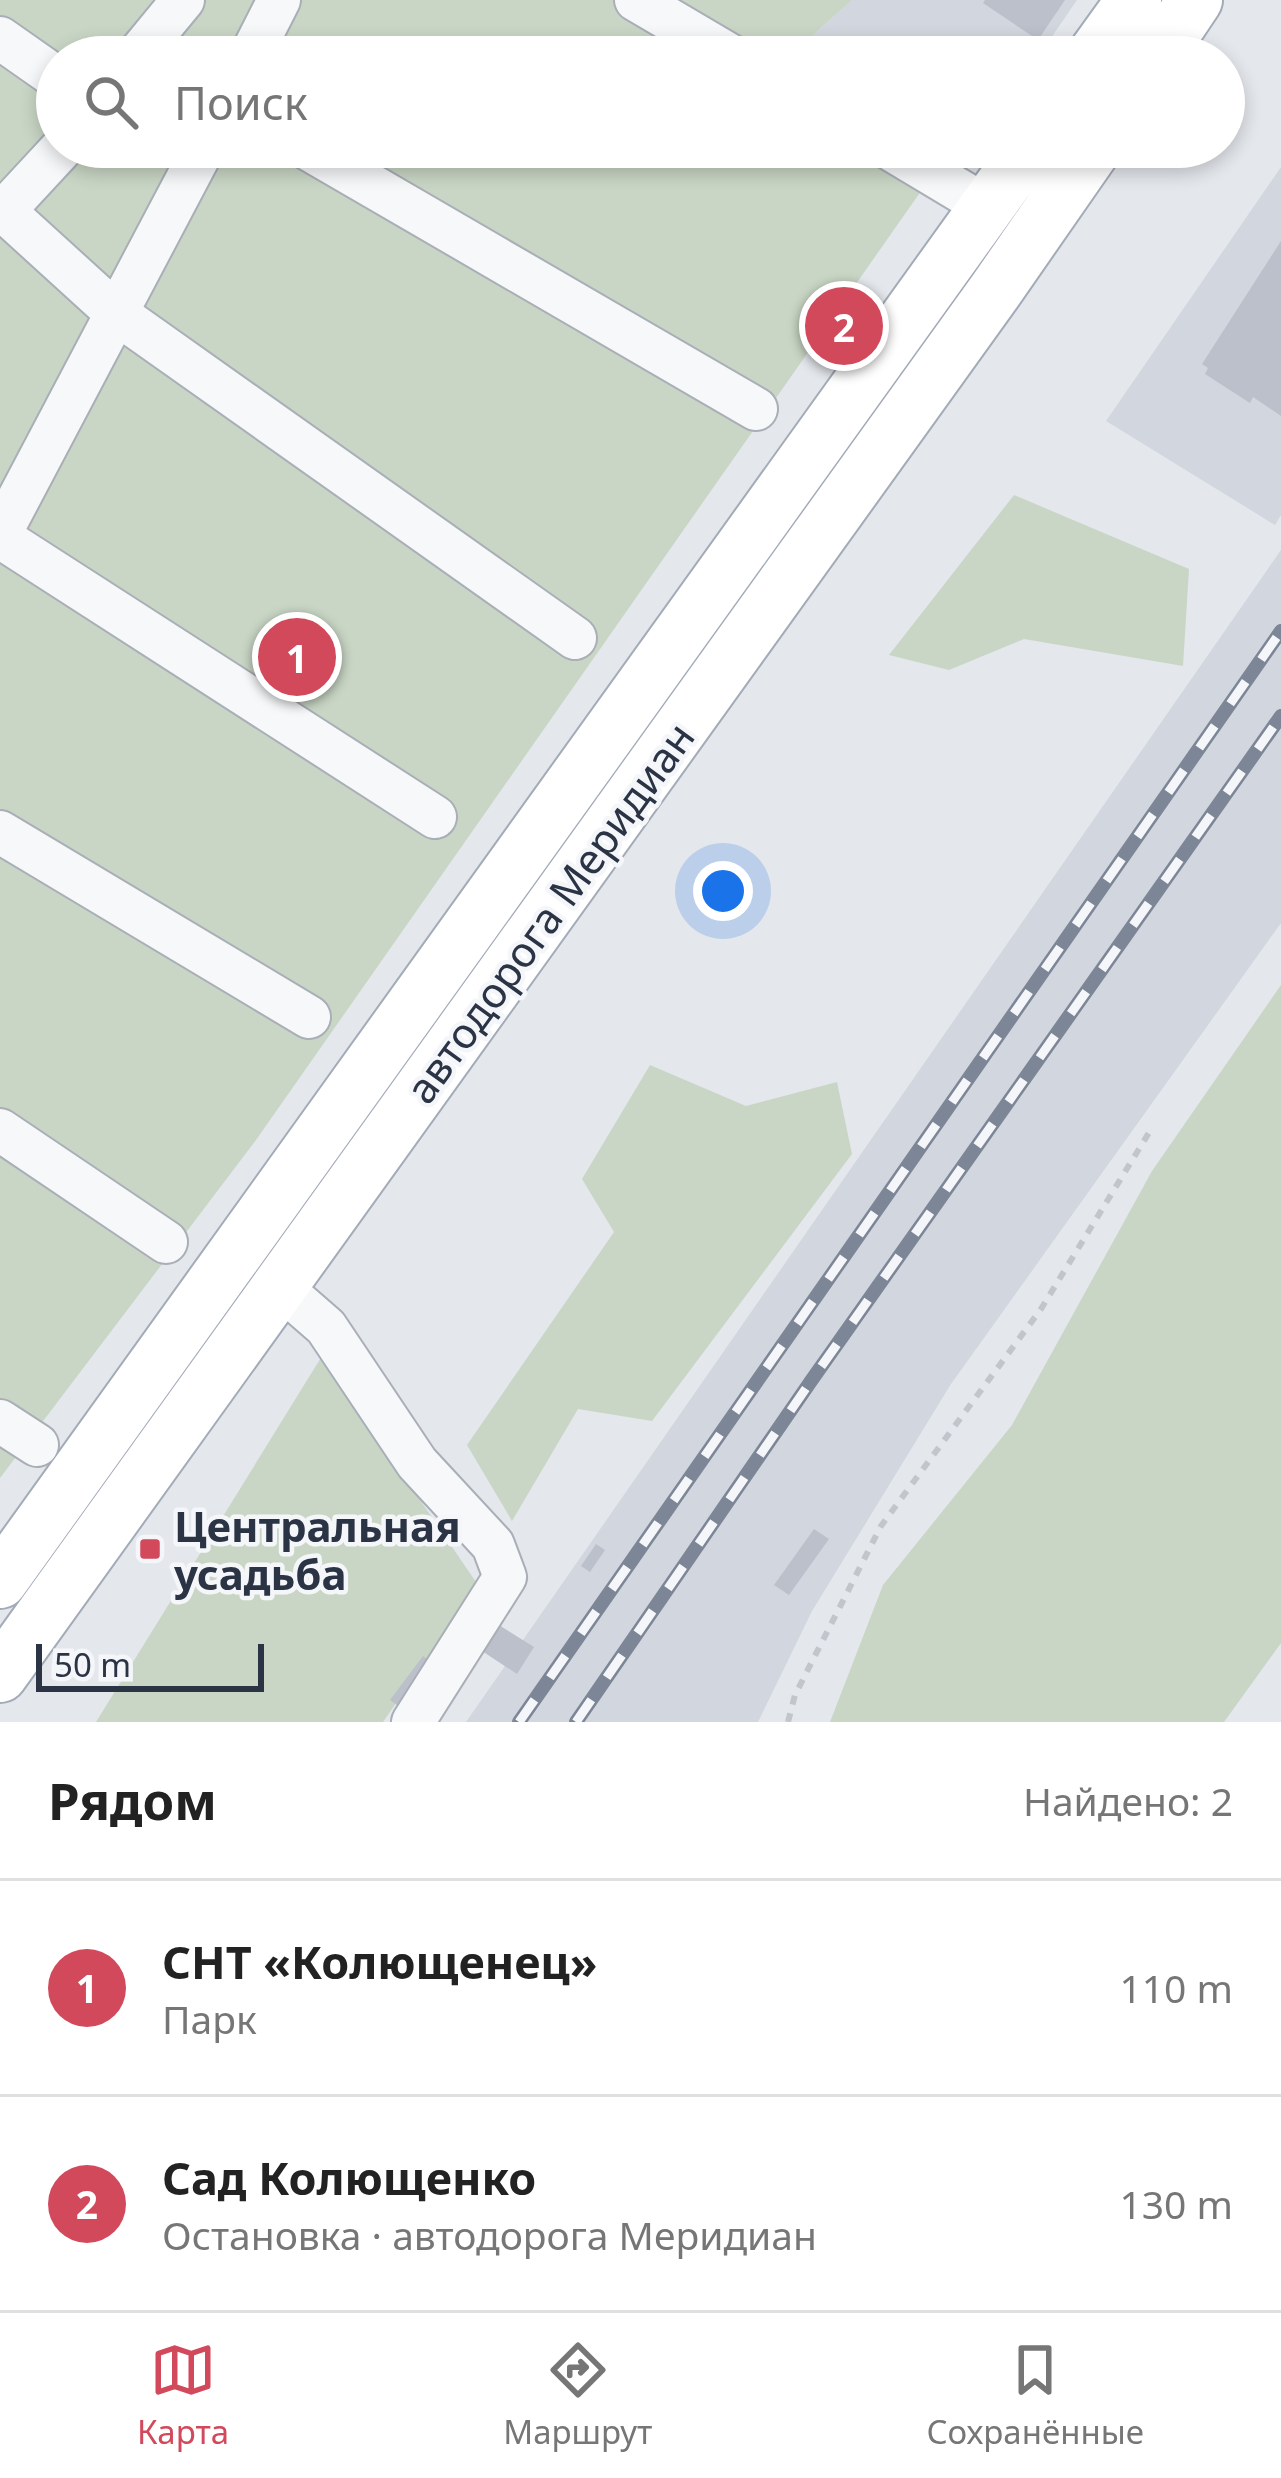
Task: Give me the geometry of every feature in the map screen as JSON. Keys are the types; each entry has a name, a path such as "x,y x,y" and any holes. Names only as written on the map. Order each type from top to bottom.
{"main road":[{"path":"1108,36 1134,0"},
{"path":"1171,36 1195,0"},
{"name":"автодорога Меридиан","path":"0,1581 1015,168"},
{"name":"автодорога Меридиан","path":"0,1675 1080,168"},
{"path":"987,207 1032,237"}],"street":[{"path":"153,36 183,0"},
{"path":"261,36 279,0"},
{"path":"636,0 697,36"},
{"path":"0,38 36,63"},
{"path":"44,168 2,213 116,313 575,638"},
{"path":"193,168 0,535 435,817"},
{"path":"341,168 756,409"},
{"path":"921,168 987,207"},
{"path":"0,832 309,1017"},
{"path":"0,1130 166,1242"},
{"path":"280,1287 326,1327 417,1463 493,1545 505,1577 413,1722"},
{"path":"0,1420 37,1445"}],"path":[{"path":"788,1722 795,1694 881,1526 1041,1310 1150,1131"}],"shaded area":[{"path":"852,0 1077,0 1052,36 812,36"},
{"path":"1281,167 1281,515 1275,525 1106,421"},
{"path":"1281,550 1281,923 951,1384 812,1611 758,1722 466,1722"}],"green space":[{"path":"0,0 852,0 812,36 36,36 36,168 926,168 933,174 256,1140 0,1478"},
{"path":"1014,495 1189,569 1183,666 1024,639 949,670 889,655"},
{"path":"1281,985 1281,1643 1224,1722 830,1722 883,1585 1012,1425 1152,1171"},
{"path":"650,1065 746,1106 837,1082 852,1154 652,1421 578,1409 512,1521 467,1445 614,1232 582,1179"},
{"path":"322,1356 478,1585 383,1722 96,1722"}],"building":[{"path":"1065,0 1041,36 1032,36 983,3"},
{"path":"1281,241 1281,416 1253,397 1250,403 1205,374 1208,368 1202,364"},
{"path":"814,1529 829,1539 789,1595 774,1585"},
{"path":"596,1544 605,1550 590,1572 581,1566"},
{"path":"499,1625 534,1647 517,1674 482,1651"},
{"path":"423,1656 442,1670 409,1714 390,1700"}],"railway":[{"path":"519,1722 1281,631"},
{"path":"576,1722 1281,716"}],"place":[{"name":"Сад Колющенко","path":"844,326"},
{"name":"СНТ «Колющенец»","path":"297,657"},
{"name":"Центральная усадьба","path":"150,1549"}]}
